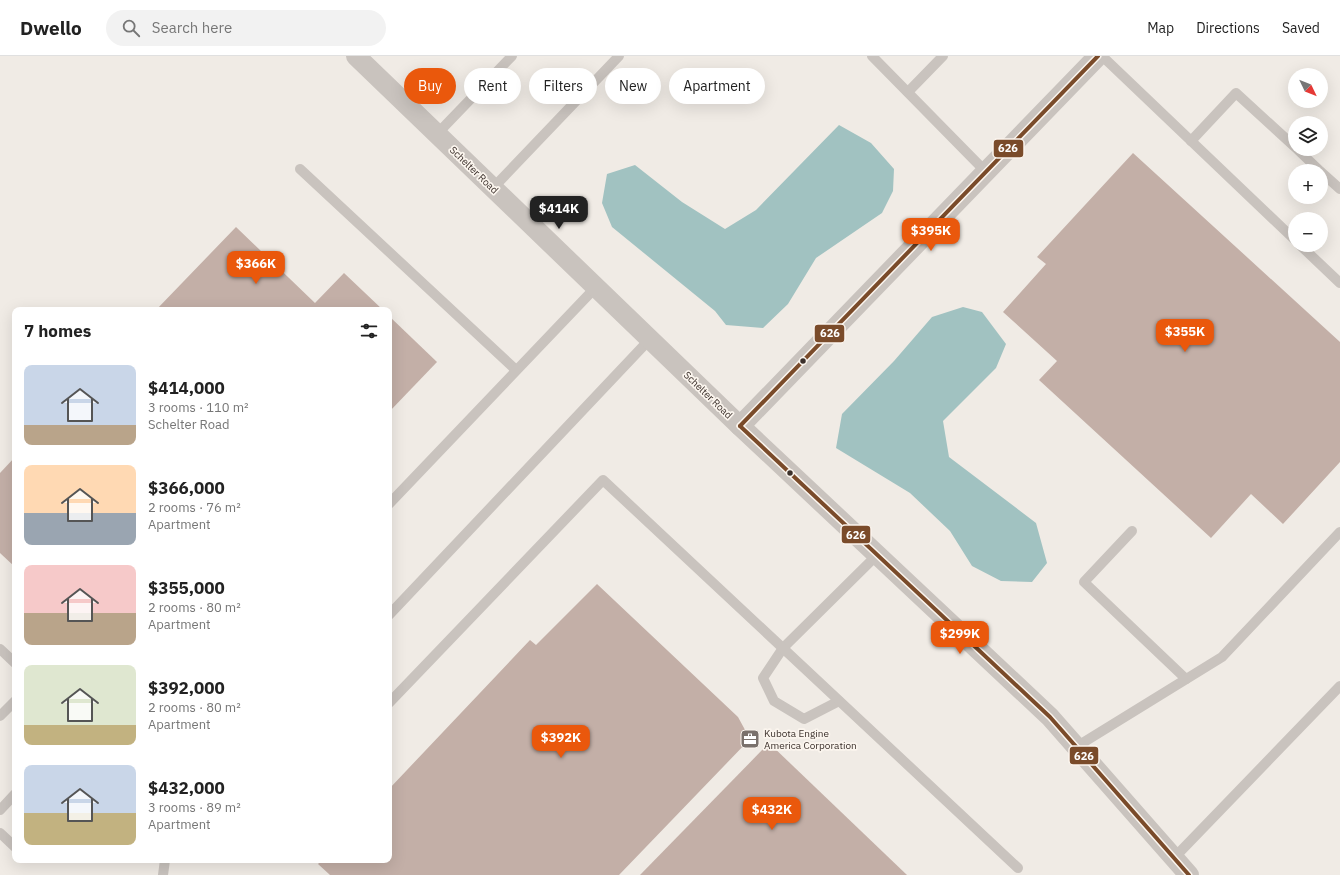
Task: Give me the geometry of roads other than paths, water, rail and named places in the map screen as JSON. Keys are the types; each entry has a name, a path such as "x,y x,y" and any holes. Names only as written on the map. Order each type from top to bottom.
{"street":[{"name":"Schelter Road","path":"356,56 740,426 1050,717 1181,869"},
{"path":"740,426 1098,56"}],"lane":[{"path":"437,134 512,56"},
{"path":"493,188 619,56"},
{"path":"872,56 986,172"},
{"path":"908,92 943,56"},
{"path":"1102,56 1288,233"},
{"path":"1191,141 1236,92 1288,141"},
{"path":"1305,156 1313,164"},
{"path":"300,169 516,370"},
{"path":"1328,178 1340,189"},
{"path":"1308,252 1339,279"},
{"path":"392,501 596,287"},
{"path":"392,612 650,339"},
{"path":"392,700 603,480 1018,868"},
{"path":"1132,531 1084,582 1186,679"},
{"path":"1076,747 1222,657 1340,532"},
{"path":"839,701 804,719 774,701 763,678 783,648 877,555"},
{"path":"0,649 12,660"},
{"path":"1181,869 1340,686"},
{"path":"0,716 12,704"},
{"path":"0,810 12,797"},
{"path":"0,833 12,844"},
{"path":"163,875 165,863"}],"water":[{"path":"839,125 871,143 894,169 893,191 882,213 816,258 788,304 763,328 726,325 715,311 612,227 602,203 607,174 635,165 682,202 725,229 756,210"},
{"path":"963,307 982,312 1006,344 996,368 943,421 949,457 1036,523 1047,563 1032,582 1001,581 972,566 950,531 910,493 836,448 842,414 894,361 932,317"}],"place":[{"name":"Kubota Engine America Corporation","path":"750,739"}]}
